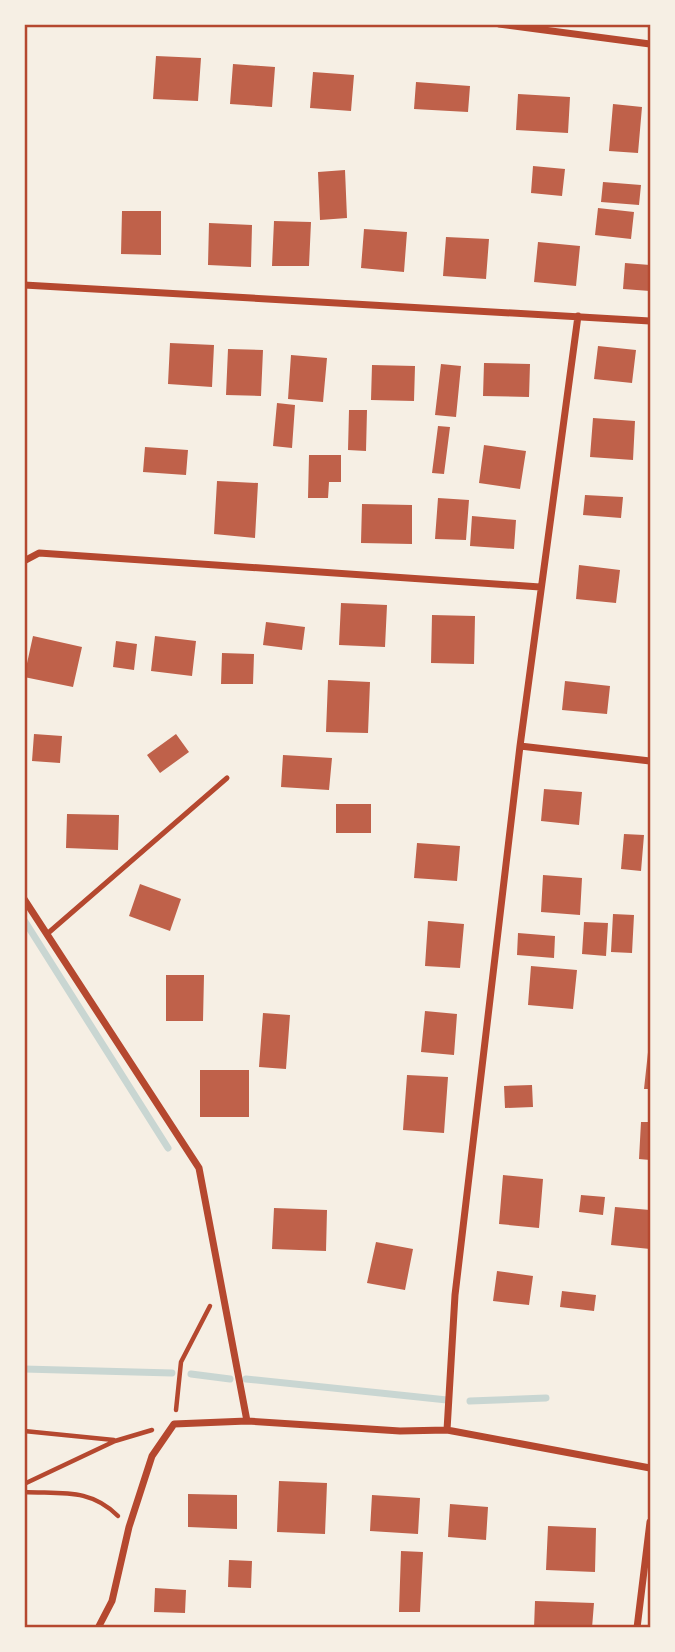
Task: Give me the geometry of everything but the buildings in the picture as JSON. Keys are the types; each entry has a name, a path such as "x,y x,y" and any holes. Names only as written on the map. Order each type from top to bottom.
{"street":[{"path":"499,24 650,44"},
{"path":"24,285 650,321"},
{"path":"447,1430 455,1295 520,746 578,316"},
{"path":"24,562 38,553 540,587"},
{"path":"520,746 650,761"},
{"path":"24,899 198,1168 247,1421"},
{"path":"98,1628 112,1601 129,1527 152,1456 174,1424 247,1421 400,1431 447,1430 650,1468"},
{"path":"637,1628 650,1522"}],"lane":[{"path":"47,934 227,778"}],"path":[{"path":"24,1484 115,1441 174,1424 181,1362 222,1282"},
{"path":"24,1431 115,1441"},
{"path":"24,1492 85,1494 108,1506 129,1527"}],"waterway":[{"path":"24,920 168,1148"},
{"path":"24,1369 172,1373"},
{"path":"191,1374 230,1379"},
{"path":"246,1379 447,1400"},
{"path":"470,1401 546,1398"}]}
